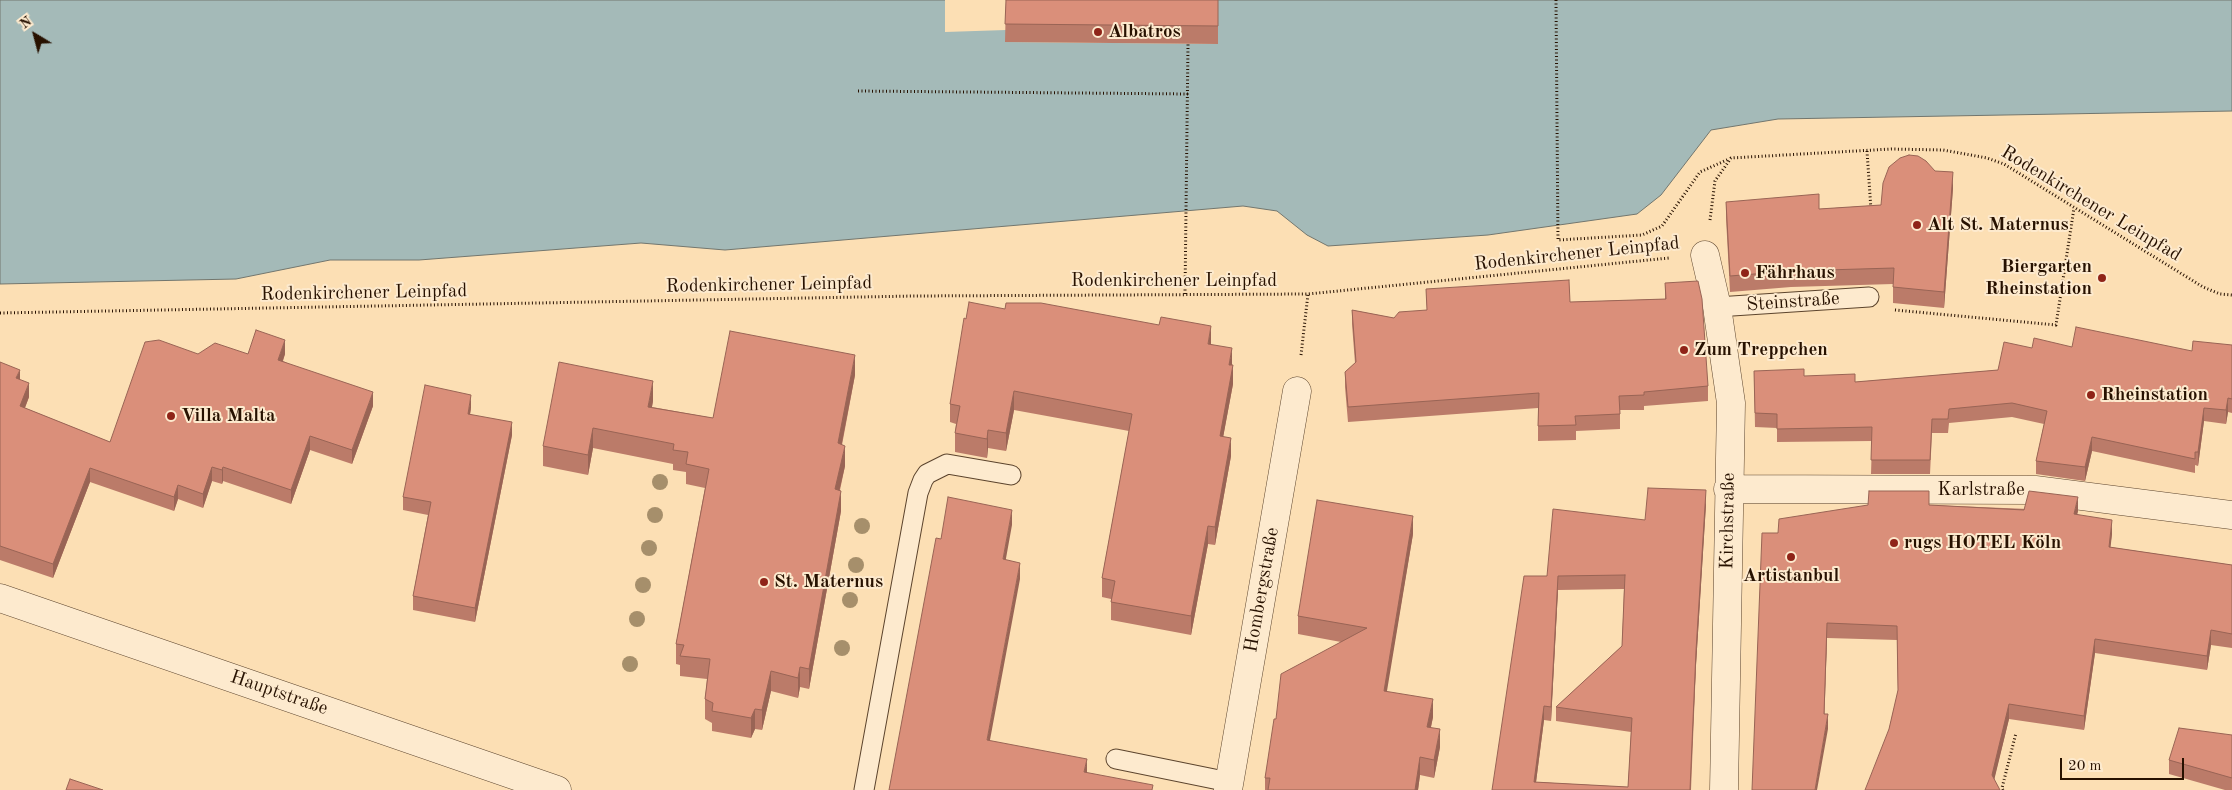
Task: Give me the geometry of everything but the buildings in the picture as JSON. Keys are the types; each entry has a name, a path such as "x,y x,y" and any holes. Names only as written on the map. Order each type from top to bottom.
{"street":[{"name":"Kirchstraße","path":"1705,255 1718,307 1730,403 1724,790"},
{"name":"Hombergstraße","path":"1228,786 1297,391"},
{"name":"Karlstraße","path":"1728,489 2036,490 2232,514"},
{"name":"Hauptstraße","path":"0,598 557,790"}],"lane":[{"name":"Steinstraße","path":"1718,307 1869,297"},
{"path":"864,790 918,493 923,480 927,474 947,464 1011,475"},
{"path":"1116,759 1228,786"}],"path":[{"path":"1556,0 1558,240 1642,235 1662,226 1700,172 1731,158"},
{"path":"1185,294 1188,44"},
{"path":"858,91 1188,94"},
{"name":"Rodenkirchener Leinpfad","path":"0,313 914,296 1308,294 1705,255 1715,181 1731,158 1919,148 1943,150 1987,158 2004,164 2203,287 2220,294 2232,295"},
{"path":"1867,151 1872,217"},
{"path":"1887,310 2056,325 2074,208"},
{"path":"1297,391 1308,294"},
{"path":"2003,790 2016,733"}],"water":[{"path":"0,0 2232,0 2232,111 1778,119 1711,130 1661,195 1637,214 1488,235 1328,246 1307,235 1277,211 1243,206 725,250 641,243 419,260 330,260 236,279 0,284"}],"pier":[{"path":"945,0 1218,0 1218,44 1006,42 1006,30 945,32"}],"place":[{"name":"Albatros","path":"1098,32"},
{"name":"Alt St. Maternus","path":"1917,225"},
{"name":"Fährhaus","path":"1745,273"},
{"name":"Biergarten Rheinstation","path":"2102,278"},
{"name":"Zum Treppchen","path":"1684,350"},
{"name":"Rheinstation","path":"2091,395"},
{"name":"Villa Malta","path":"171,416"},
{"name":"rugs HOTEL Köln","path":"1894,543"},
{"name":"Artistanbul","path":"1791,557"},
{"name":"St. Maternus","path":"764,582"}]}
